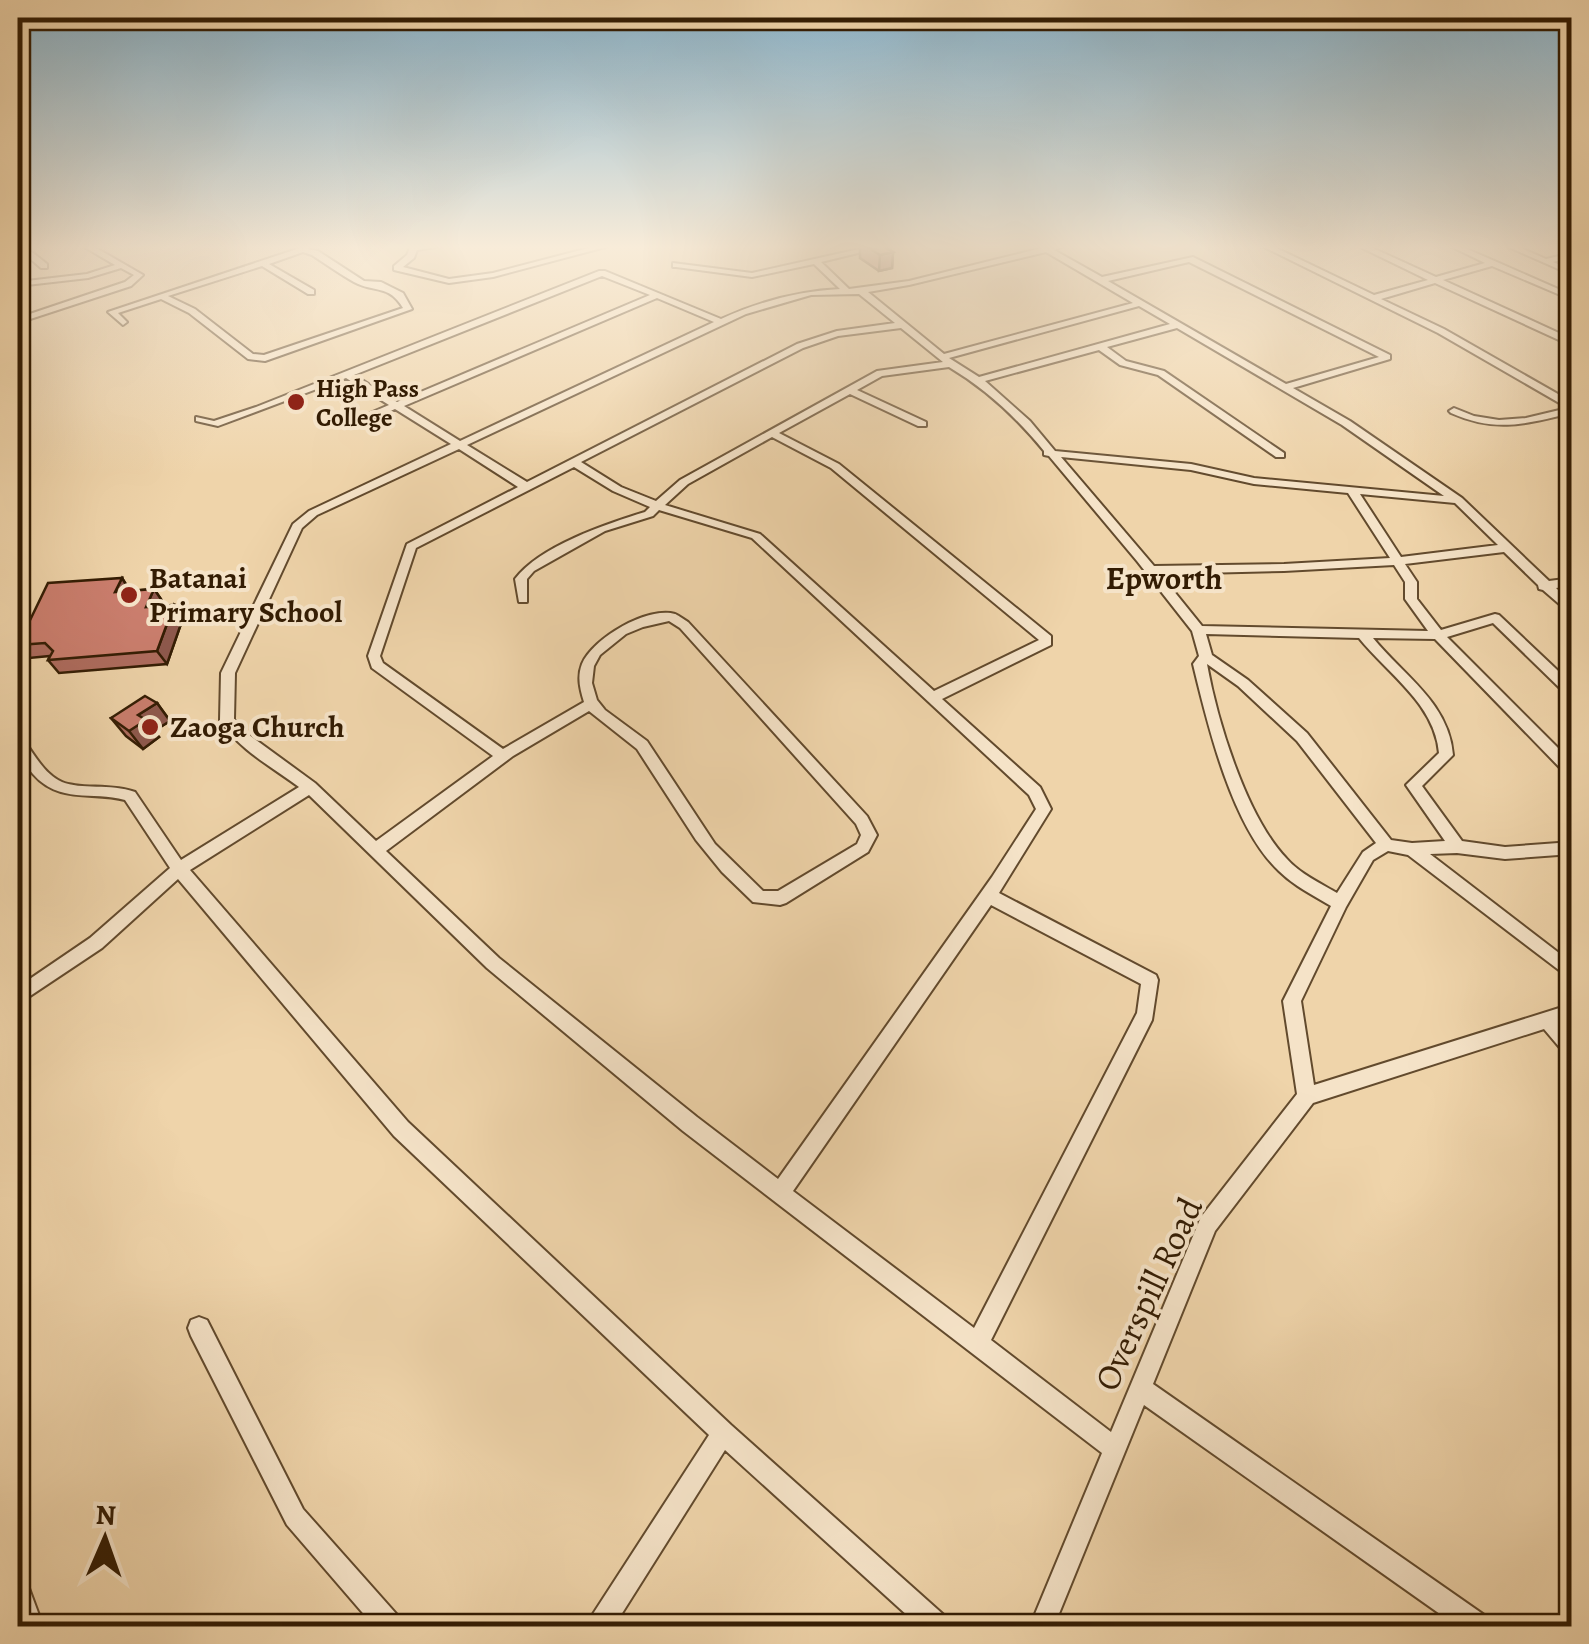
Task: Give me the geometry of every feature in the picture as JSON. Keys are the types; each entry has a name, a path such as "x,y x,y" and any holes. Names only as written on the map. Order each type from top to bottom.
{"street":[{"path":"206,322 251,357 265,358 371,322"},
{"path":"200,418 214,424 479,322"},
{"path":"370,416 594,322"},
{"path":"720,322 300,522 233,660 226,690 227,720 245,742 310,788 378,849 493,963 780,1192 1115,1449"},
{"path":"898,322 978,380 1026,423 1198,630 1206,657 1242,683 1302,737 1386,845"},
{"path":"523,598 521,579 530,568 601,529 660,507 684,482 880,373 947,360 1077,322"},
{"path":"1172,322 1346,423 1458,500 1572,612"},
{"path":"1421,322 1572,408"},
{"path":"1527,322 1572,343"},
{"path":"1284,388 1387,357 1319,323 1297,326"},
{"path":"505,757 377,665 374,656 410,546 800,346 837,334 901,324"},
{"path":"978,380 1178,325"},
{"path":"1102,348 1122,363 1162,373 1280,455"},
{"path":"346,374 525,486"},
{"path":"849,390 922,424"},
{"path":"1454,411 1480,424 1499,426 1572,408"},
{"path":"771,433 835,466 1045,636 1046,642 934,697"},
{"path":"1048,453 1191,467 1254,481 1458,500"},
{"path":"574,463 617,489 660,507 756,536 1035,790 1044,809 780,1192"},
{"path":"1353,492 1411,582 1412,599 1438,635 1572,771"},
{"path":"1150,570 1295,569 1398,562 1504,548"},
{"path":"1543,586 1572,582"},
{"path":"671,616 684,624 862,820 869,835 863,848 780,898 759,897 710,849 640,742 591,704 587,686 591,656 602,642 649,619 671,616"},
{"path":"1198,630 1438,635 1494,618 1572,692"},
{"path":"1363,634 1379,657 1428,706 1448,739 1446,756 1414,784 1457,847"},
{"path":"1206,657 1200,664 1219,740 1264,843 1283,866 1340,903"},
{"path":"378,849 505,757 567,715 591,704"},
{"path":"18,744 45,779 62,789 118,790 130,796 178,869 401,1129 723,1434 937,1626"},
{"path":"19,991 96,943 178,869 310,788"},
{"path":"1572,848 1506,852 1386,845 1368,856 1292,1001 1307,1096 1572,1012"},
{"path":"1412,849 1572,973"},
{"path":"978,1342 1146,1014 1150,980 987,895"},
{"path":"1548,1018 1572,1049"},
{"name":"Overspill Road","path":"1042,1626 1208,1224 1307,1096"},
{"path":"199,1328 295,1517 390,1626"},
{"path":"1139,1388 1478,1626"},
{"path":"600,1626 723,1434"},
{"path":"18,1592 30,1626"}],"building":[{"path":"122,578 115,592 154,589 146,607 174,605 157,651 48,660 53,651 45,643 18,645 48,583"},
{"path":"145,696 157,703 138,715 146,720 129,731 111,718"}],"place":[{"name":"High Pass College","path":"296,402"},
{"name":"Batanai Primary School","path":"129,595"},
{"name":"Zaoga Church","path":"150,727"}],"district":[{"name":"Epworth","path":"1164,578"}]}
